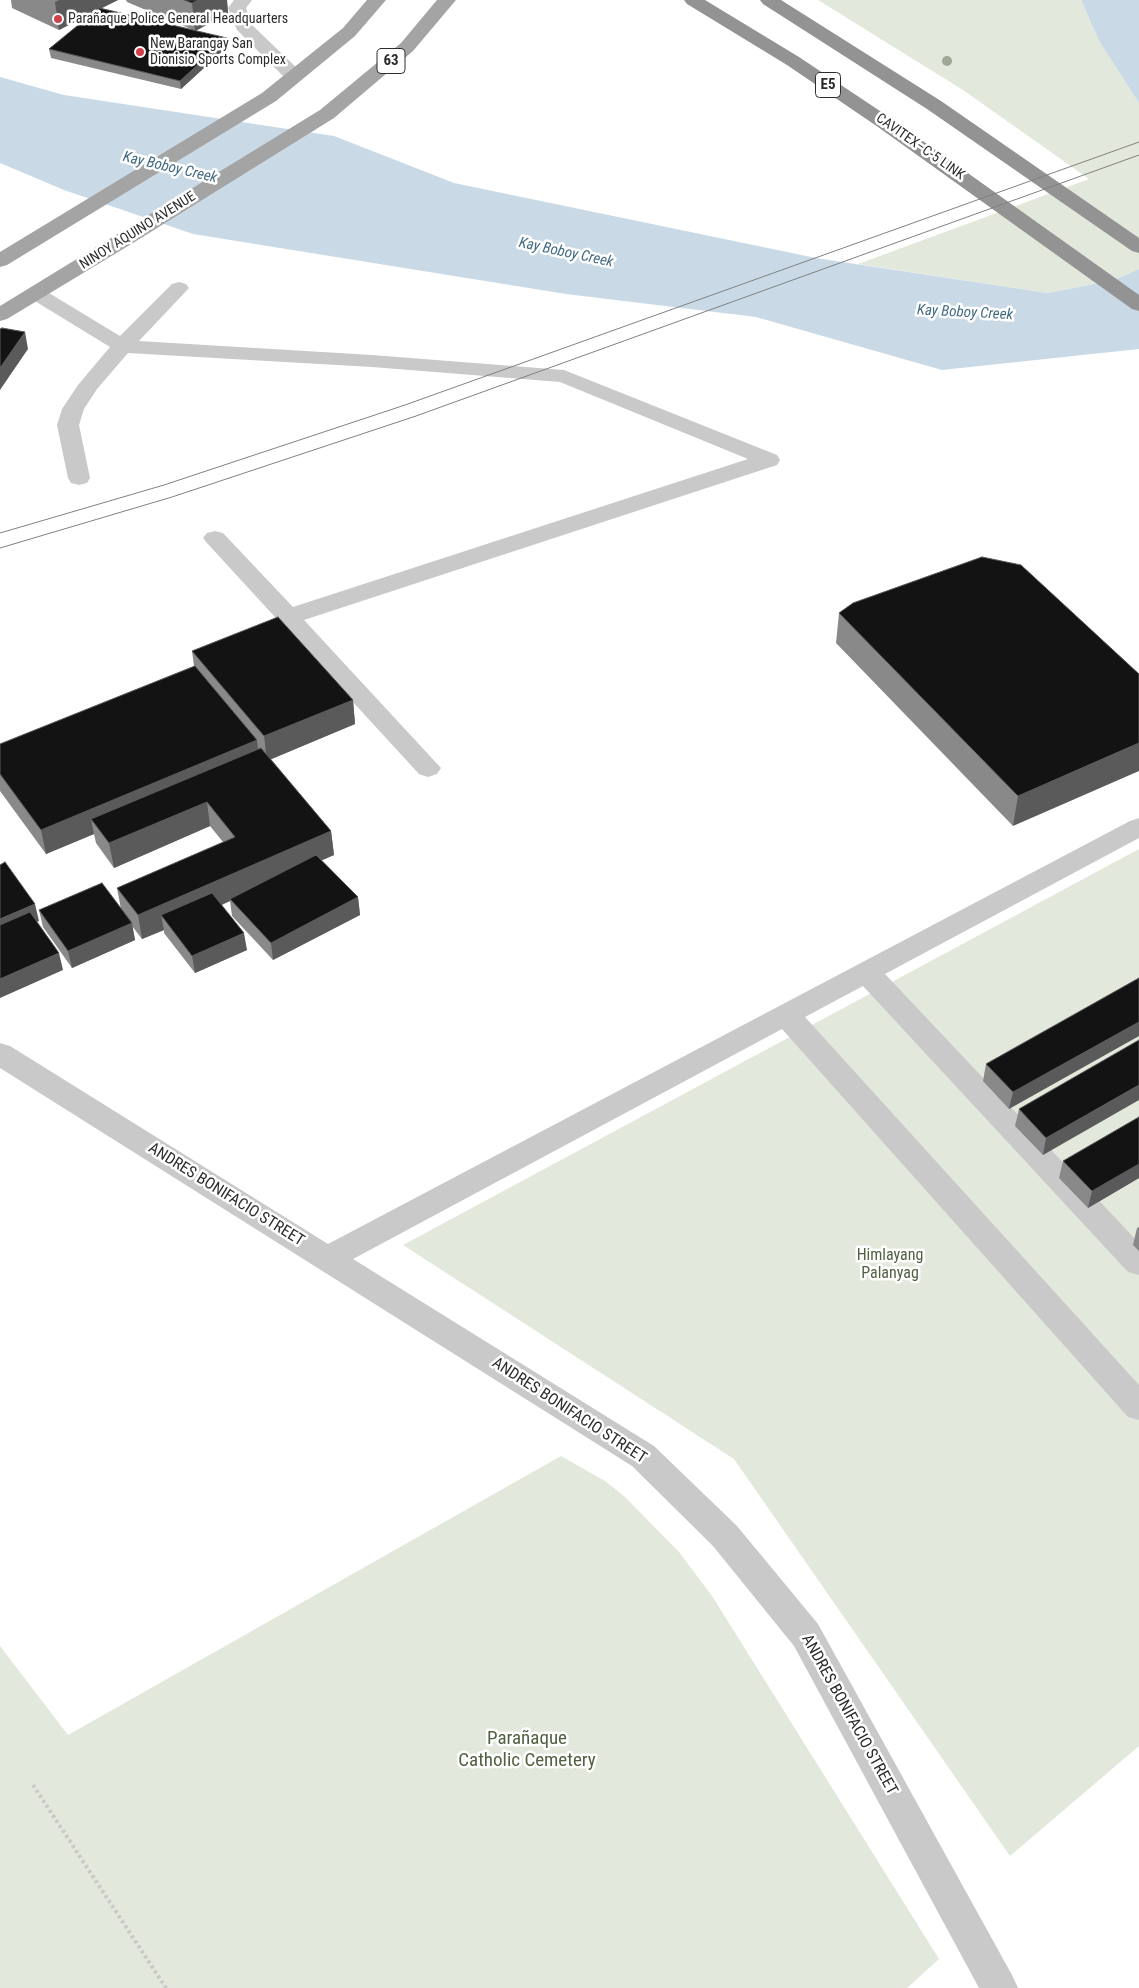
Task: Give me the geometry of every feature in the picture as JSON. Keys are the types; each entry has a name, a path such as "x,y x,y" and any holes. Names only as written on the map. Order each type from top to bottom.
{"highway":[{"name":"CAVITEX–C-5 LINK","path":"693,0 793,61 892,128 959,174 1139,305"},
{"name":"E5","path":"769,0 934,105 1139,247"}],"main road":[{"path":"0,261 269,97 349,32 377,0"},
{"name":"NINOY AQUINO AVENUE","path":"0,316 327,114 407,47 448,0"}],"street":[{"path":"243,0 238,8 243,26 294,76"},
{"path":"79,478 68,425 73,409 89,385 122,346 179,288"},
{"path":"37,294 122,346 381,362 564,376 769,460 288,617"},
{"path":"215,538 428,768"},
{"path":"328,1258 1139,827"},
{"path":"867,972 1139,1263"},
{"path":"786,1015 1139,1407"},
{"name":"ANDRES BONIFACIO STREET","path":"0,1054 642,1456 725,1536 806,1635 999,1988"}],"path":[{"path":"33,1785 166,1988"}],"green space":[{"path":"818,0 1081,0 1099,41 1139,103 1139,269 1114,280 1048,293 858,264 1089,179 963,90"},
{"name":"Himlayang Palanyag","path":"1139,849 1139,1746 1010,1856 734,1459 403,1245"},
{"name":"Parañaque Catholic Cemetery","path":"561,1456 605,1481 625,1497 679,1552 712,1596 939,1959 907,1988 0,1988 0,1646 68,1735"}],"water":[{"path":"1081,0 1139,0 1139,103 1099,41"},
{"name":"Kay Boboy Creek","path":"0,77 64,95 334,136 454,183 816,258 1048,293 1114,280 1139,269 1139,349 942,370 756,317 566,294 193,234 64,190 0,163"}],"building":[{"path":"184,0 198,0 192,3"},
{"name":"New Barangay San Dionisio Sports Complex","path":"99,8 227,38 180,81 49,49"},
{"path":"0,329 25,332 0,368"},
{"path":"982,557 1021,565 1139,674 1139,743 1018,796 839,613 853,603"},
{"path":"278,617 353,700 264,736 192,651"},
{"path":"195,666 257,740 41,830 0,774 0,744"},
{"path":"261,748 331,831 138,915 117,888 235,837 207,802 109,843 91,819"},
{"path":"316,855 358,897 271,943 230,899"},
{"path":"5,862 35,904 0,919 0,865"},
{"path":"102,883 132,923 68,951 39,910"},
{"path":"212,893 244,933 192,956 161,915"},
{"path":"30,912 59,953 0,979 0,925"},
{"path":"1139,978 1139,1022 1013,1092 986,1064"},
{"path":"1139,1040 1139,1085 1046,1138 1019,1109"},
{"path":"1139,1117 1139,1164 1092,1191 1063,1161"}],"tram line":[{"path":"0,533 164,485 405,405 1139,142"},
{"path":"0,548 172,497 416,416 1139,155"}],"place":[{"name":"Parañaque Police General Headquarters","path":"58,19"},
{"name":"New Barangay San Dionisio Sports Complex","path":"140,52"}]}
